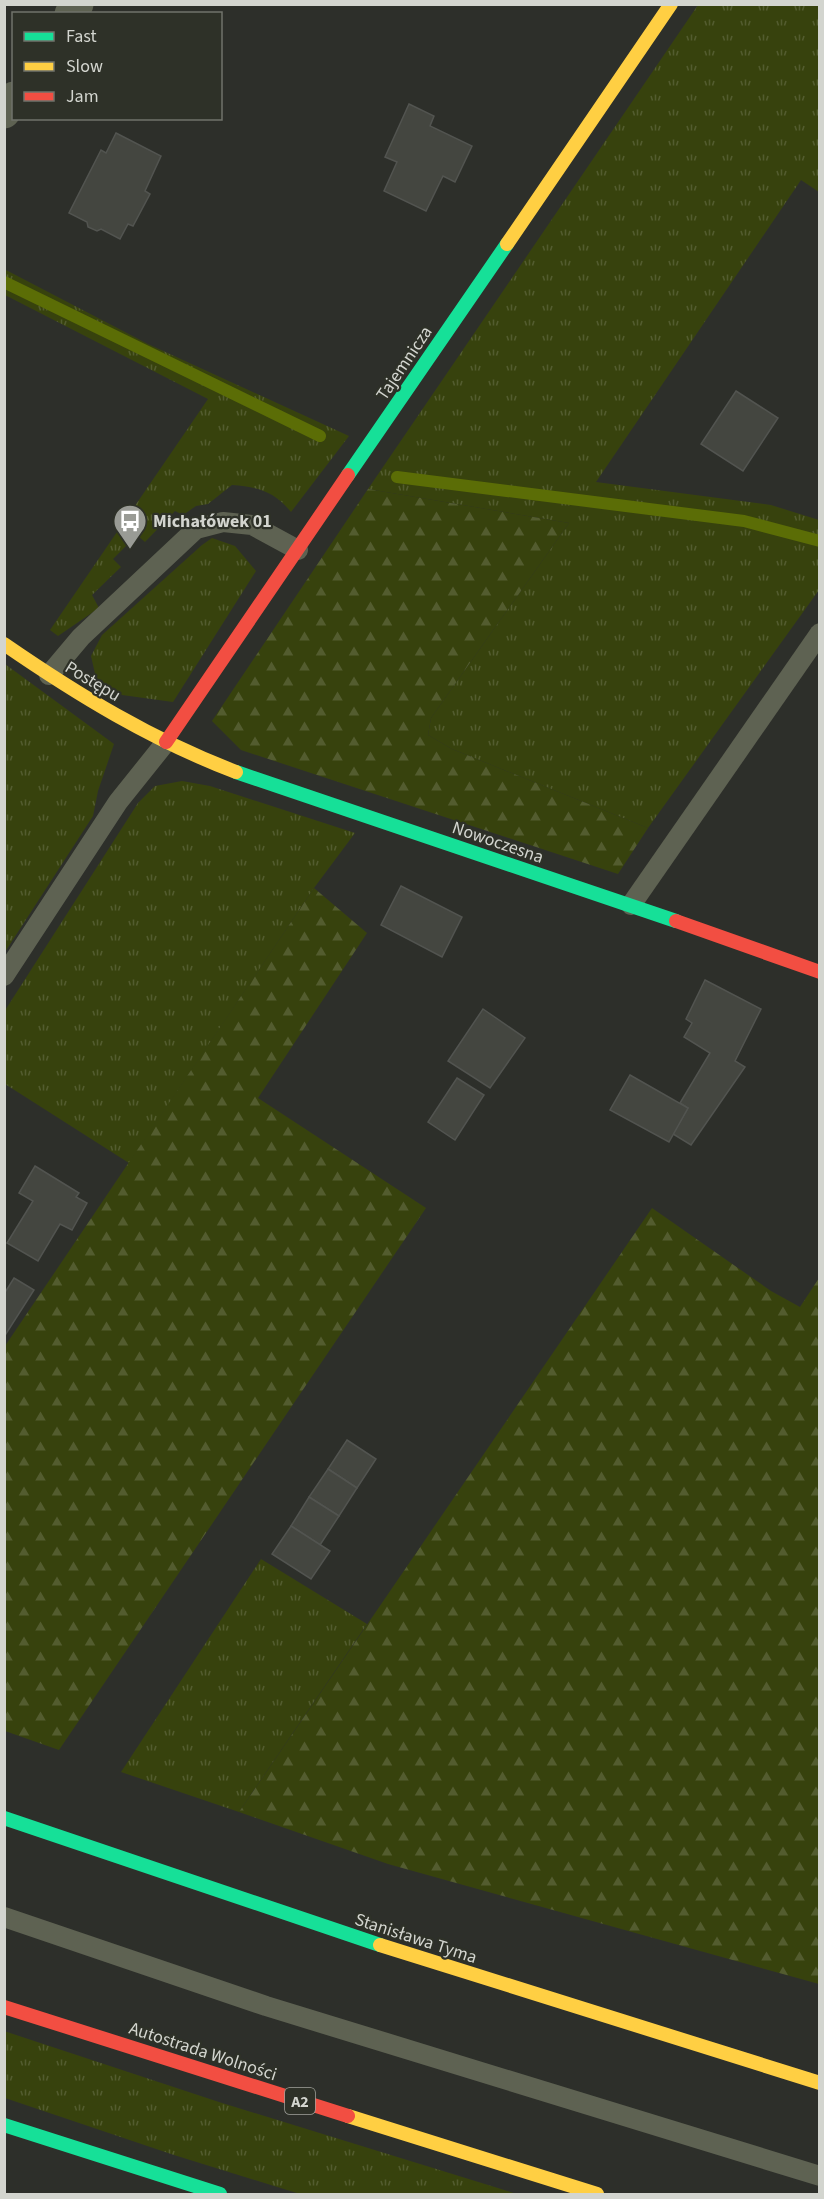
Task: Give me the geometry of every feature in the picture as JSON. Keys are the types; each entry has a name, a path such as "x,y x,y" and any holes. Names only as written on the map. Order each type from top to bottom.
{"main road":[{"name":"Tajemnicza","path":"166,742 671,4"},
{"name":"Postępu","path":"4,644 105,710 166,742"},
{"name":"Nowoczesna","path":"166,742 260,781 816,966"},
{"name":"Stanisława Tyma","path":"4,1818 350,1936 819,2083"},
{"name":"Autostrada Wolności","path":"4,2007 597,2194"},
{"path":"4,2125 220,2194"}],"lane":[{"path":"49,675 81,637 196,529 223,522 252,525 298,550"},
{"path":"631,906 819,633"},
{"path":"4,976 118,802 166,742"},
{"path":"4,1917 266,2006 819,2176"}],"green space":[{"path":"698,5 819,5 819,192 801,180 596,482 771,505 819,520 819,590 648,828 452,749 428,735 431,718 569,523 368,489"},
{"path":"4,269 148,344 349,436 291,512 278,499 264,491 232,485 208,504 196,506 183,515 175,511 145,542 137,535 113,559 121,567 92,595 99,608 58,636 50,630 208,399 5,295"},
{"path":"368,489 569,523 431,718 428,735 452,749 648,828 618,874 241,750 212,721"},
{"path":"212,538 235,546 256,571 173,702 122,695 96,678 91,656 102,635"},
{"path":"5,664 114,744 98,791 93,816 5,952"},
{"path":"182,781 210,786 355,833 314,888 129,1163 5,1084 4,1012 138,803 155,786"},
{"path":"314,888 367,933 258,1098 426,1208 59,1750 5,1731 5,1346"},
{"path":"652,1208 771,1291 800,1307 819,1278 819,1984 388,1864 239,1812"},
{"path":"261,1559 367,1624 239,1812 121,1772"},
{"path":"4,2031 219,2102 517,2194 300,2194 174,2155 5,2098"}],"building":[{"path":"409,104 434,116 430,126 472,146 455,182 443,176 426,211 384,191 397,162 385,157"},
{"path":"116,133 161,156 145,191 150,194 133,226 128,224 120,239 101,229 97,231 88,227 87,222 69,213 101,150 106,153"},
{"path":"736,391 778,418 743,471 701,444"},
{"path":"401,886 462,917 442,957 381,925"},
{"path":"705,980 761,1009 735,1061 745,1067 691,1145 673,1134 688,1108 680,1103 710,1053 684,1037 692,1023 686,1019"},
{"path":"483,1009 525,1038 490,1088 448,1061"},
{"path":"630,1075 688,1108 669,1142 610,1110"},
{"path":"457,1078 484,1095 455,1140 428,1122"},
{"path":"35,1166 79,1193 76,1197 87,1203 72,1230 60,1224 38,1261 7,1243 33,1201 19,1193"},
{"path":"14,1278 34,1290 4,1337 4,1294"},
{"path":"347,1440 376,1459 357,1488 328,1469"},
{"path":"328,1469 357,1488 339,1516 309,1497"},
{"path":"309,1497 339,1516 320,1545 291,1526"},
{"path":"291,1526 330,1551 311,1579 272,1554"}],"waterway":[{"path":"4,282 320,436"},
{"path":"397,477 744,521 820,541"}],"traffic: fast":[{"path":"348,475 507,244"},
{"path":"236,772 676,921"},
{"path":"4,1818 380,1945"},
{"path":"4,2125 220,2194"}],"traffic: slow":[{"path":"507,244 671,4"},
{"path":"4,644 116,715 175,746 236,772"},
{"path":"380,1945 820,2083"},
{"path":"348,2116 597,2194"}],"traffic: jam":[{"path":"166,742 348,475"},
{"path":"676,921 820,972"},
{"path":"4,2007 348,2116"}],"place":[{"name":"Michałówek 01","path":"130,550"}]}
